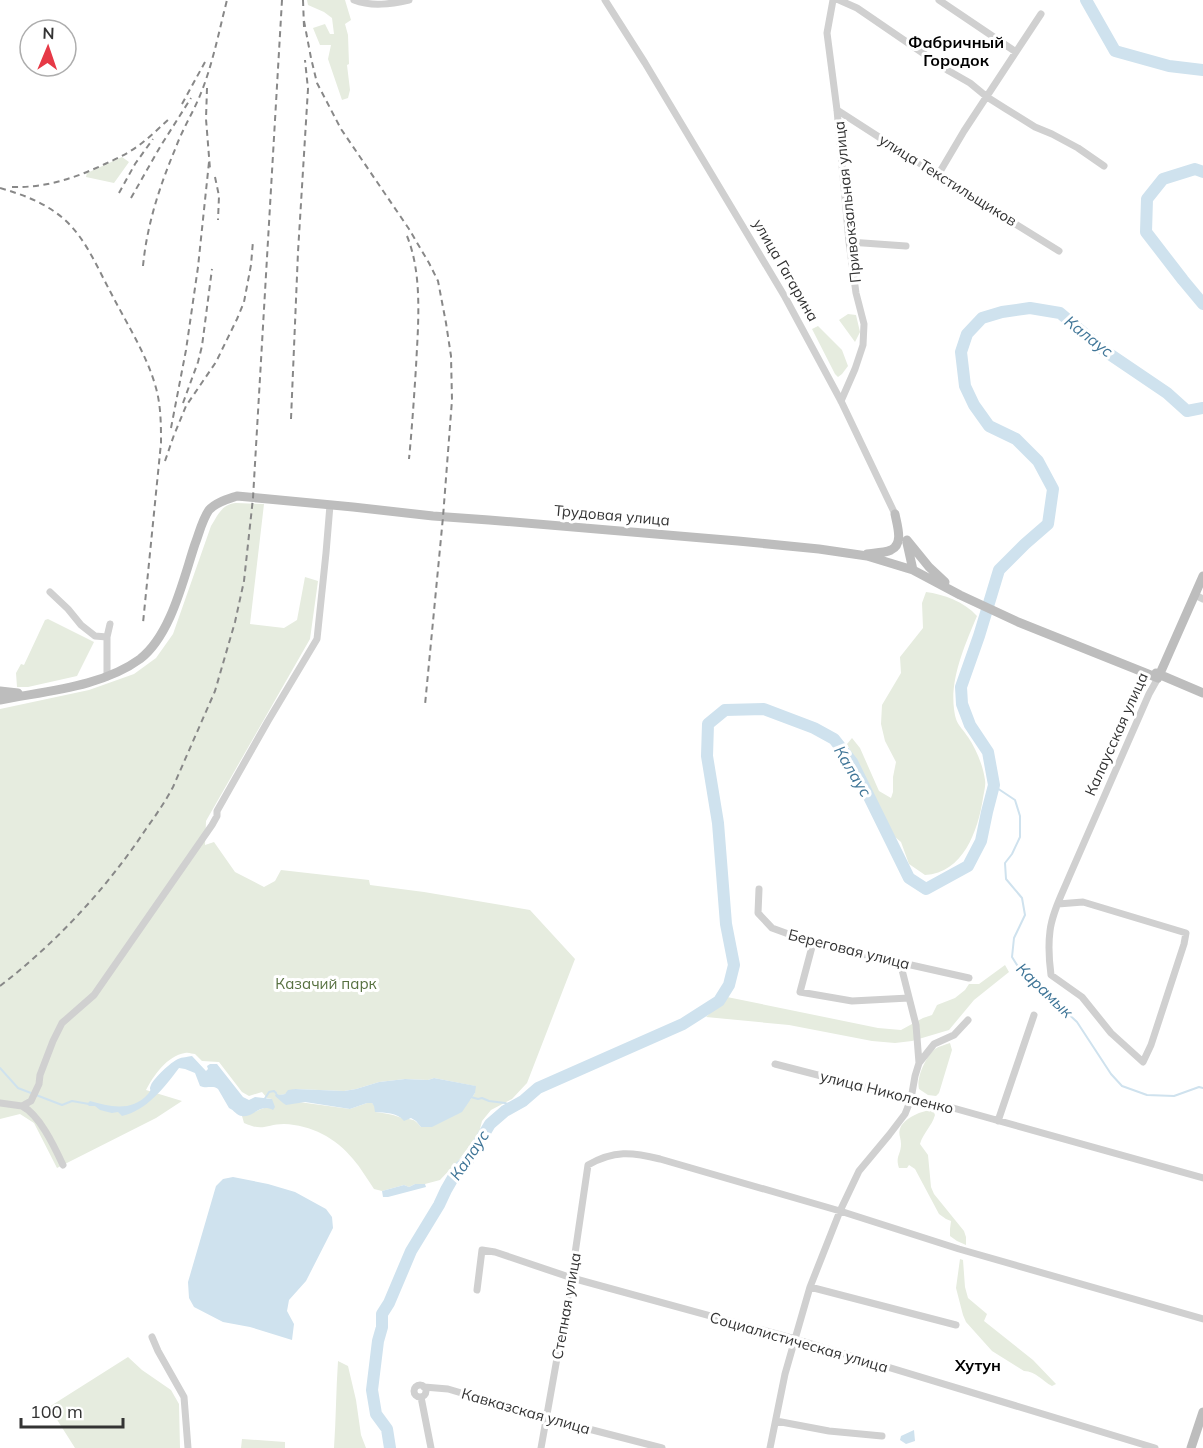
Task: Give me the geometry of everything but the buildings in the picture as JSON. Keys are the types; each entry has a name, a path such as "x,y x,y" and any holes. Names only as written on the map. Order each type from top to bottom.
{"main road":[{"name":"Трудовая улица","path":"0,700 107,677 127,668 141,658 160,637 172,614 200,531 210,509 222,500 237,496 433,516 819,549 862,555 913,570 960,595"},
{"name":"улица Гагарина","path":"895,514 907,540 913,570"},
{"path":"862,555 891,549 898,543 899,532 895,514"},
{"path":"907,540 939,577 960,595 1018,622 1071,639 1203,693"},
{"name":"Калаусская улица","path":"1157,676 1199,597 1203,576"},
{"path":"0,691 33,694"},
{"path":"1191,1448 1203,1412"}],"street":[{"path":"354,0 375,5 409,0"},
{"name":"улица Гагарина","path":"605,0 765,261 841,401 895,514"},
{"name":"Привокзальная улица","path":"833,0 827,33 837,110 849,242 856,293 864,324 863,345 841,401"},
{"path":"839,0 857,8 970,83 987,97 1035,127 1078,148 1104,166"},
{"path":"939,0 1016,51"},
{"path":"938,175 964,131 1041,14"},
{"name":"улица Текстильщиков","path":"837,110 1059,251"},
{"path":"849,242 906,246"},
{"path":"22,1106 31,1101 62,1023 94,994 218,816 217,810 317,639 330,505"},
{"path":"50,591 81,625 95,636 107,637"},
{"path":"107,677 107,637 110,624"},
{"name":"Калаусская улица","path":"1058,904 1083,902 1186,933 1151,1045 1143,1062 1111,1033 1082,997 1051,975 1048,952 1050,929 1058,904 1157,676"},
{"name":"Береговая улица","path":"759,889 758,913 772,928 813,943 969,978"},
{"path":"813,943 800,992 852,1001 909,998"},
{"path":"900,962 916,1025 919,1063"},
{"path":"998,1121 1034,1015"},
{"path":"770,1448 785,1374 810,1287 840,1211 859,1171 905,1114 911,1099 919,1063 934,1044 954,1035 968,1020"},
{"name":"улица Николаенко","path":"775,1065 946,1106 1203,1178"},
{"path":"0,1103 28,1109 36,1118 63,1165"},
{"name":"Степная улица","path":"541,1448 572,1278 588,1165 613,1154 640,1154 840,1211"},
{"path":"840,1211 959,1249 1203,1319"},
{"name":"Социалистическая улица","path":"477,1290 482,1250 495,1252 572,1278 795,1339 1155,1448"},
{"path":"810,1287 956,1325"},
{"path":"152,1337 184,1397 188,1448"},
{"name":"Кавказская улица","path":"431,1448 421,1397 414,1394 414,1388 419,1385 448,1389 546,1418 662,1448"},
{"path":"776,1421 829,1431 882,1437"}],"green space":[{"path":"307,0 345,0 351,20 345,24 348,35 349,64 347,65 350,90 348,98 342,100 328,59 331,45 320,45 313,28 325,24 330,34 334,34 332,18 308,5"},
{"path":"122,157 129,162 114,183 86,177 87,173"},
{"path":"848,314 856,315 860,332 855,342 839,320"},
{"path":"818,326 842,350 848,366 838,377 812,329"},
{"name":"Казачий парк","path":"231,504 264,504 250,624 284,628 297,620 305,577 318,581 310,639 206,821 205,845 214,842 235,872 264,887 275,881 281,870 369,880 370,885 530,910 575,959 527,1083 512,1099 491,1110 482,1121 479,1133 440,1180 382,1191 374,1189 359,1166 346,1152 322,1134 294,1125 278,1124 261,1127 244,1123 242,1116 268,1107 272,1099 267,1098 262,1092 249,1096 242,1092 219,1062 202,1061 195,1054 189,1053 178,1055 167,1062 157,1072 146,1090 182,1101 156,1118 57,1168 34,1123 20,1114 0,1119 0,709 89,690 134,674 156,658 173,634 211,526 221,511","holes":["434,1078 475,1086 475,1093 470,1100 426,1127 421,1127 411,1119 375,1112 375,1106 372,1103 350,1109 299,1102 275,1096 295,1089 344,1091 379,1082 405,1079"]},
{"path":"926,592 953,600 977,616 956,674 953,697 956,718 976,752 983,769 985,784 981,811 966,848 949,867 925,875 909,864 901,842 895,837 847,744 852,738 860,748 879,791 891,798 896,762 885,741 881,724 882,705 901,673 900,657 923,628 922,603"},
{"path":"48,619 94,642 77,676 28,687 17,687 16,673 21,664 24,665 45,620"},
{"path":"1005,965 1009,972 974,1000 949,1030 912,1041 895,1043 872,1041 789,1025 706,1017 727,997 878,1028 901,1030 932,1015 937,1005 955,998 969,984 979,984"},
{"path":"950,1043 952,1050 939,1093 936,1096 928,1095 919,1089 922,1068 935,1049"},
{"path":"933,1110 934,1119 920,1144 928,1155 931,1187 934,1194 964,1231 966,1245 950,1236 951,1221 939,1214 915,1169 909,1165 907,1168 899,1168 898,1164 901,1144 899,1131 902,1125 914,1115"},
{"path":"960,1259 963,1260 968,1298 987,1314 984,1321 1033,1360 1056,1384 1052,1386 992,1351 966,1322 956,1288"},
{"path":"128,1357 171,1390 179,1404 180,1448 75,1448 49,1407"},
{"path":"338,1361 348,1366 361,1435 366,1448 334,1448"},
{"path":"242,1439 285,1442 285,1448 241,1448"}],"water":[{"path":"192,1056 206,1071 210,1064 217,1064 243,1097 249,1100 255,1097 272,1099 275,1107 273,1110 264,1108 250,1115 240,1116 229,1108 218,1089 200,1086 195,1073 179,1068 147,1104 131,1113 122,1116 118,1112 100,1110 87,1104 90,1101 113,1106 135,1104 148,1094 153,1082 167,1067 178,1059"},
{"path":"434,1078 476,1086 475,1093 462,1112 432,1127 421,1127 411,1118 404,1121 394,1114 375,1112 372,1103 350,1109 305,1102 286,1105 275,1096 276,1093 285,1094 288,1090 295,1089 344,1091 379,1082"},
{"path":"233,1177 295,1192 326,1209 332,1217 333,1228 306,1281 289,1300 287,1311 294,1324 292,1340 250,1327 223,1322 194,1307 189,1298 188,1282 216,1186 223,1179"},
{"path":"425,1184 426,1187 383,1197 382,1191"},
{"path":"914,1430 915,1441 906,1444 900,1440 901,1436"}],"waterway":[{"name":"Калаус","path":"1086,0 1115,51 1169,66 1203,70"},
{"name":"Калаус","path":"1203,172 1195,169 1163,179 1147,199 1146,232 1203,304"},
{"name":"Калаус","path":"390,1448 387,1429 376,1414 372,1390 382,1314 411,1251 458,1169 469,1159 490,1124 538,1088 683,1024 719,1001 729,985 734,965 726,924 718,823 707,756 708,724 725,710 764,709 814,728 834,739 852,762 909,878 926,889 968,866 981,841 994,785 988,752 970,725 962,704 961,687 999,570 1048,524 1053,489 1038,461 1016,439 989,426 974,405 965,386 961,352 967,334 982,318 1002,312 1030,308 1060,313 1105,351 1167,393 1187,411 1203,408"},
{"name":"Карамык","path":"994,786 1015,800 1020,816 1020,837 1005,863 1006,879 1022,898 1025,915 1014,938 1012,957 1017,965 1030,980 1077,1022 1111,1074 1122,1086 1147,1095 1174,1096 1199,1087 1203,1088"},
{"path":"0,1068 18,1088 62,1105 72,1101 89,1104"},
{"path":"264,1100 269,1092 276,1093"},
{"path":"471,1097 513,1106"}],"railway":[{"path":"143,266 151,220 160,190 170,161 205,82 227,0"},
{"path":"0,986 61,933 79,914 131,851 160,808 173,787 215,691 235,622 244,581 253,498 282,0"},
{"path":"303,0 304,27"},
{"path":"304,21 317,83 341,129 409,229 429,263 438,281 446,323 451,356 452,400 425,705"},
{"path":"291,419 308,89 305,60"},
{"path":"182,104 205,62"},
{"path":"207,88 206,119 210,169"},
{"path":"131,198 191,98"},
{"path":"12,187 48,184 94,169 134,149 169,119"},
{"path":"119,193 135,164 153,139"},
{"path":"171,428 186,350 198,267 209,162"},
{"path":"215,177 219,196 218,220"},
{"path":"0,188 42,204 58,214 72,228 96,264 136,340 156,388 161,422 161,443 143,623"},
{"path":"407,236 415,267 418,301 418,335 409,459"},
{"path":"165,461 186,406 216,362 244,302 253,241"},
{"path":"183,403 202,346 212,269"}],"district":[{"name":"Фабричный Городок","path":"956,51"},
{"name":"Хутун","path":"978,1365"}]}
